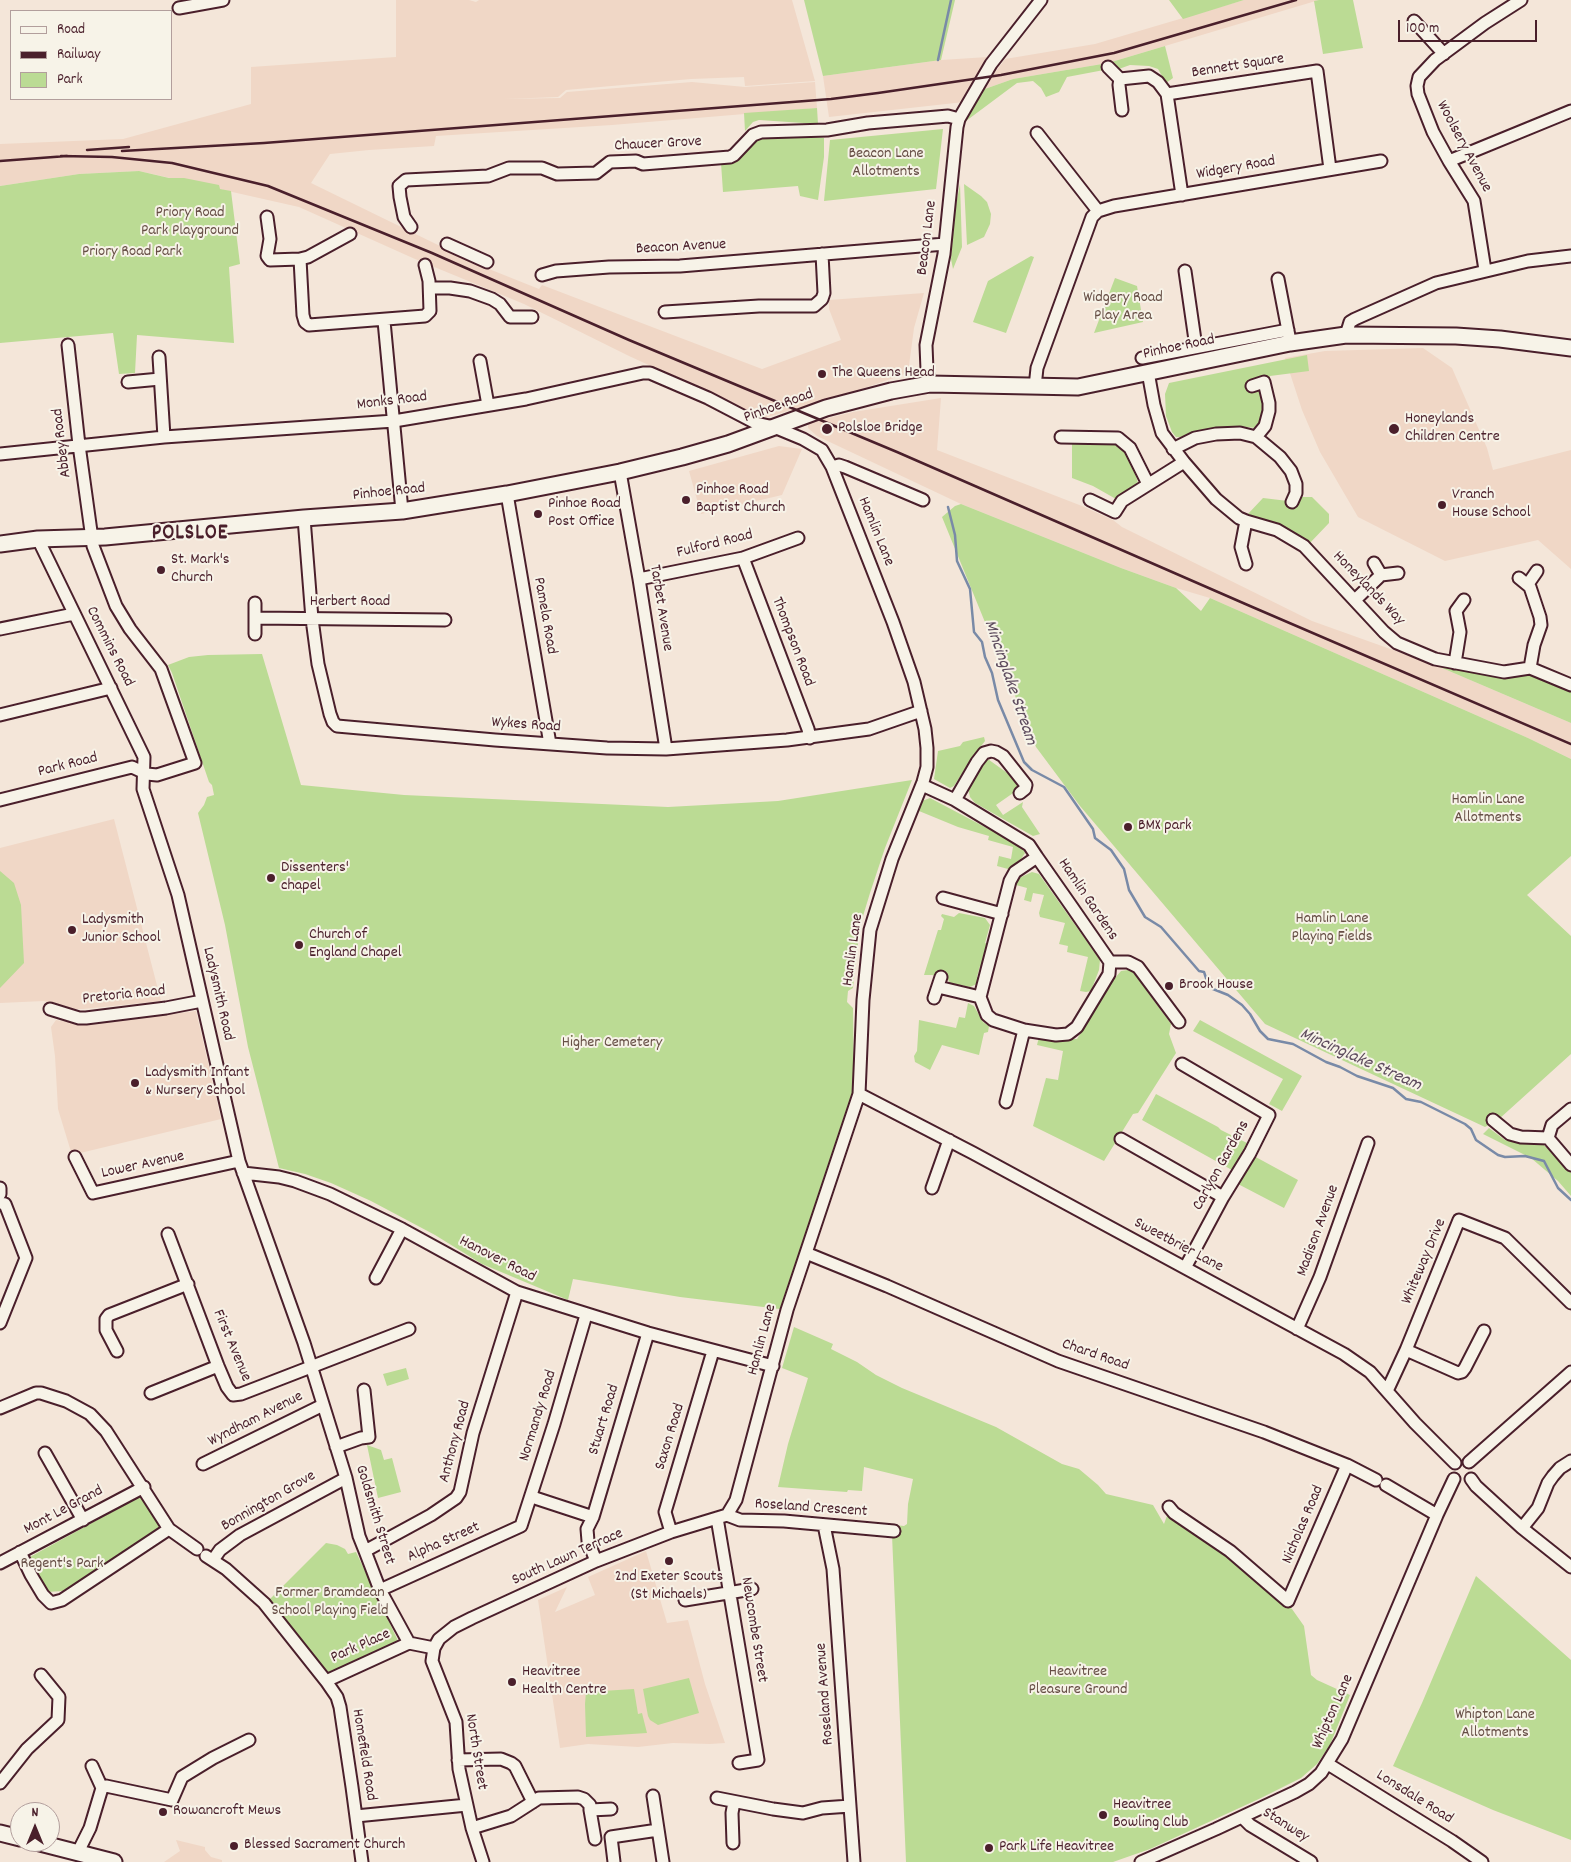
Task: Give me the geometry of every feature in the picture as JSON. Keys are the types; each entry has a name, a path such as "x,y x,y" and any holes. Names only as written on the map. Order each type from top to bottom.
{"main road":[{"name":"Pinhoe Road","path":"0,544 38,539 192,530 304,518 402,511 507,494 620,472 718,447 826,408 891,391 930,384 1078,387 1145,365 1289,337 1346,335 1456,336 1500,339 1571,348"},
{"path":"60,1848 114,1862"}],"street":[{"path":"179,8 223,0"},
{"name":"Woolsery Avenue","path":"1485,270 1474,201 1449,162 1416,90 1423,73 1444,54 1485,22 1521,0"},
{"name":"Beacon Lane","path":"930,384 927,370 926,345 945,244 954,149 959,119 991,64 1033,2"},
{"path":"1414,21 1444,54"},
{"path":"1108,67 1120,79"},
{"name":"Bennett Square","path":"1167,94 1317,71 1330,169"},
{"path":"1120,79 1148,76 1158,82 1167,94 1182,195"},
{"path":"1120,79 1122,110"},
{"path":"1449,162 1571,111"},
{"name":"Chaucer Grove","path":"410,227 404,217 400,186 402,182 410,180 488,176 509,168 542,168 557,174 596,173 610,162 636,161 643,164 730,156 734,155 753,135 761,132 827,130 868,123 948,116 959,119"},
{"path":"1034,387 1037,368 1092,217 1098,210 1037,133"},
{"name":"Widgery Road","path":"1098,210 1381,161"},
{"path":"266,217 270,239 267,253 270,260 308,257 350,234"},
{"path":"447,244 487,262"},
{"name":"Beacon Avenue","path":"542,275 556,271 680,266 945,244"},
{"path":"666,312 759,306 814,306 822,300 824,293 822,254"},
{"path":"1346,335 1350,322 1366,313 1436,283 1528,261 1571,256"},
{"path":"300,259 303,315 309,325 420,318 428,315 430,311 430,288 425,265"},
{"path":"1185,271 1196,348"},
{"path":"1145,365 1196,348 1289,337 1278,279"},
{"path":"430,288 470,291 500,304 510,317 532,317"},
{"path":"384,321 402,511"},
{"name":"Abbey Road","path":"68,345 90,537 116,606 130,629 161,669 195,763 157,775 143,771"},
{"path":"159,357 164,437"},
{"path":"480,361 488,405"},
{"name":"Honeylands Way","path":"1145,365 1162,433 1173,449 1216,499 1233,514 1246,521 1277,530 1304,546 1384,632 1397,643 1435,659 1455,663 1504,672 1530,668"},
{"name":"Monks Road","path":"0,454 164,437 394,420 526,399 643,373 650,373 708,398 756,423 774,428"},
{"path":"128,382 160,379"},
{"path":"1252,386 1264,382 1269,403 1265,426 1256,437"},
{"name":"Hamlin Lane","path":"722,1517 736,1500 787,1310 859,1094 863,1000 870,930 892,859 922,785 927,767 927,748 914,682 893,622 832,467 822,450 811,442 774,428"},
{"path":"1173,449 1195,438 1216,434 1240,433 1256,437 1280,457 1291,471 1296,484 1296,493 1292,502"},
{"path":"1061,437 1118,438 1130,448 1148,484"},
{"path":"1090,500 1115,512 1122,501 1184,462"},
{"path":"832,467 839,465 845,467 923,500"},
{"name":"Tarbet Avenue","path":"620,472 666,750"},
{"name":"Pamela Road","path":"507,494 550,744"},
{"name":"Wykes Road","path":"304,518 312,618 318,664 334,724 346,727 550,744 666,750 810,738 869,729 921,711"},
{"path":"1229,556 1244,558 1242,541 1246,521"},
{"name":"Fulford Road","path":"639,579 743,558 798,538"},
{"name":"Commins Road","path":"38,539 144,757 143,771"},
{"name":"Thompson Road","path":"743,558 810,738"},
{"path":"1374,563 1381,575"},
{"path":"1537,571 1524,581 1532,590 1541,622 1530,668 1571,685"},
{"path":"1355,600 1381,575 1398,573"},
{"path":"1455,663 1460,632 1452,610 1464,600"},
{"path":"255,634 256,604"},
{"path":"0,629 74,614"},
{"name":"Herbert Road","path":"256,618 445,620"},
{"path":"0,715 112,688"},
{"path":"955,800 976,762 984,753 991,751 1003,756 1026,785 1025,789 1020,793"},
{"name":"Park Road","path":"0,800 117,770 132,767 143,771"},
{"name":"Ladysmith Road","path":"143,771 143,789 178,895 239,1161 311,1366"},
{"name":"Hamlin Gardens","path":"922,785 955,800 1029,845 1037,856 1110,962 1109,974 1077,1027 1068,1034 1056,1035 1024,1030 993,1020 987,1015 980,997 1010,881 1015,872 1037,856"},
{"path":"943,898 1002,914"},
{"name":"Hamlin Gardens","path":"1110,962 1128,962 1138,967 1179,1022"},
{"path":"938,988 980,997"},
{"name":"Pretoria Road","path":"50,1009 79,1018 86,1018 166,1008 202,1001"},
{"path":"1006,1102 1024,1030"},
{"name":"Carlyon Gardens","path":"1182,1064 1269,1115 1250,1153 1223,1197 1184,1268"},
{"name":"Sweetbrier Lane","path":"859,1094 949,1140 1364,1366 1415,1423 1455,1463"},
{"path":"1548,1138 1552,1125 1571,1109"},
{"path":"1493,1120 1510,1134 1521,1137 1548,1138 1571,1165"},
{"path":"1121,1139 1223,1197"},
{"path":"932,1188 949,1140"},
{"name":"Madison Avenue","path":"1297,1328 1320,1277 1368,1143"},
{"name":"Lower Avenue","path":"75,1157 93,1193 239,1161"},
{"name":"Hanover Road","path":"243,1173 279,1177 330,1194 402,1229 517,1292 648,1334 773,1366"},
{"path":"0,1188 0,1194"},
{"path":"0,1202 5,1204 26,1258 0,1323"},
{"name":"Whiteway Drive","path":"1387,1391 1406,1350 1459,1220 1505,1238 1571,1303"},
{"path":"376,1278 402,1229"},
{"name":"First Avenue","path":"168,1234 218,1366 227,1387 233,1395 311,1366"},
{"name":"Chard Road","path":"806,1253 887,1286 1058,1361 1264,1432 1346,1465 1381,1482 1437,1516"},
{"path":"117,1351 106,1330 106,1318 109,1315 188,1284"},
{"name":"Anthony Road","path":"364,1551 431,1515 456,1498 460,1492 473,1433 517,1292"},
{"name":"Normandy Road","path":"521,1526 532,1497 586,1315"},
{"path":"311,1366 409,1329"},
{"path":"1406,1350 1458,1373 1462,1372 1465,1368 1484,1331"},
{"name":"Stuart Road","path":"596,1561 587,1534 648,1334"},
{"name":"Saxon Road","path":"671,1532 665,1512 713,1351"},
{"path":"151,1393 218,1366"},
{"name":"Goldsmith Street","path":"311,1366 346,1478 364,1551 380,1590 409,1643"},
{"path":"1469,1462 1571,1372"},
{"path":"336,1447 369,1437 364,1390"},
{"path":"1,1406 36,1392 41,1392 66,1401 85,1411 106,1431 144,1487 169,1529 62,1600 50,1603 31,1575 20,1552"},
{"name":"Wyndham Avenue","path":"203,1464 323,1405"},
{"path":"45,1454 83,1520"},
{"path":"1462,1460 1469,1462 1474,1472 1471,1479 1464,1482 1454,1479 1451,1473 1455,1463 1462,1460"},
{"path":"1522,1528 1538,1508 1548,1483 1553,1476 1560,1468 1571,1462"},
{"name":"Nicholas Road","path":"1169,1507 1174,1513 1230,1551 1288,1601 1346,1465"},
{"name":"Bonnington Grove","path":"205,1555 220,1550 240,1535 346,1478"},
{"name":"Whipton Lane","path":"1141,1862 1242,1817 1309,1784 1328,1764 1342,1739 1454,1479"},
{"path":"1471,1479 1476,1486 1522,1528 1571,1567"},
{"name":"Mont Le Grand","path":"0,1563 144,1487"},
{"path":"532,1497 593,1516"},
{"name":"South Lawn Terrace","path":"434,1648 439,1639 454,1627 596,1561 671,1532 722,1517"},
{"name":"Roseland Crescent","path":"722,1517 740,1520 784,1521 894,1531"},
{"name":"Newcombe Street","path":"722,1517 729,1592 758,1760 739,1763"},
{"name":"Roseland Avenue","path":"824,1525 833,1569 854,1862"},
{"name":"Alpha Street","path":"380,1590 521,1526"},
{"name":"Homefield Road","path":"169,1529 233,1574 264,1603 326,1681 336,1697 340,1708 362,1862"},
{"path":"685,1600 752,1589"},
{"path":"409,1643 434,1648"},
{"name":"Park Place","path":"326,1681 409,1643"},
{"name":"North Street","path":"434,1648 432,1656 433,1666 456,1722 458,1760 472,1828 483,1862"},
{"path":"0,1783 27,1749 58,1720 59,1697 41,1675"},
{"path":"102,1788 106,1786 172,1800 182,1777 213,1758 249,1740"},
{"path":"458,1760 502,1759 511,1763 515,1766 533,1802"},
{"name":"Lonsdale Road","path":"1328,1764 1452,1840 1482,1862"},
{"path":"78,1852 90,1828 102,1788 92,1766"},
{"path":"653,1796 663,1862"},
{"path":"472,1828 511,1816 539,1798 578,1797 584,1799 590,1805 595,1839"},
{"path":"718,1798 803,1813 822,1808 850,1806"},
{"path":"733,1843 732,1813 734,1802"},
{"path":"356,1816 467,1805"},
{"path":"590,1810 611,1809"},
{"name":"Stanwey","path":"1242,1817 1250,1825 1311,1862"},
{"path":"614,1862 611,1837 658,1830"}],"shaded area":[{"path":"396,0 469,0 476,2 479,0 792,0 815,81 745,86 744,77 691,79 566,90 558,97 504,99 560,98 567,92 692,82 745,87 815,82 817,108 612,125 436,136 434,146 330,154 311,183 479,265 539,289 542,285 762,369 841,340 829,309 829,300 924,293 914,328 908,373 853,392 764,418 629,356 524,304 415,259 299,207 139,171 79,174 0,186 0,144 123,139 251,104 251,67 396,57"},
{"path":"1244,0 1319,0 1108,63 1013,79 982,90 1005,59 1095,44"},
{"path":"988,57 964,102 829,117 823,76 941,60"},
{"path":"1423,348 1452,368 1487,448 1493,470 1571,450 1571,569 1538,540 1445,561 1358,517 1320,452 1302,410 1285,358 1325,351"},
{"path":"941,398 937,450 1082,506 1113,520 1122,527 1312,621 1435,665 1571,723 1571,759 1528,738 1210,598 1121,568 961,504 817,436 808,428 808,423 853,412"},
{"path":"779,446 802,449 782,495 701,514 689,471"},
{"name":"Ladysmith Junior School","path":"114,819 161,1001 83,1009 73,1009 44,1001 0,1003 0,848"},
{"name":"Ladysmith Infant & Nursery School","path":"196,1011 221,1119 72,1155 58,1109 55,1056 51,1027 56,1020 86,1025"},
{"path":"646,1551 667,1623 688,1620 705,1684 725,1743 673,1743 638,1747 588,1744 560,1748 538,1600 567,1587 555,1612 595,1595 588,1577"},
{"path":"176,1840 205,1847 205,1850 211,1857 222,1860 222,1862 164,1862 180,1851"}],"green space":[{"path":"804,0 955,0 941,60 823,76"},
{"path":"1169,0 1244,0 1183,19"},
{"path":"1353,0 1363,48 1323,54 1314,1"},
{"path":"1165,46 1173,78 1166,83 1158,69 1149,66 1130,65 1116,70 1104,70 1067,77 1059,92 1046,97 1041,88 1033,81 1017,83 966,121 982,90 1013,79 1108,63"},
{"path":"817,108 818,124 759,120 753,122 745,131 744,113"},
{"name":"Beacon Lane Allotments","path":"943,129 936,189 824,201 830,140"},
{"path":"768,134 824,138 824,157 818,200 800,196 798,186 723,192 721,163 732,162 755,141 757,136"},
{"name":"Priory Road Park","path":"139,171 169,178 184,178 219,185 220,189 231,191 240,264 229,267 234,343 137,335 135,373 119,374 113,333 0,343 0,186 79,174"},
{"path":"960,184 962,247 953,269 951,259 955,210"},
{"path":"964,184 987,202 991,214 990,224 984,237 967,245"},
{"path":"1031,256 1034,257 1006,333 973,322 988,281"},
{"name":"Widgery Road Play Area","path":"1115,278 1137,286 1143,322 1094,333"},
{"path":"1307,355 1309,371 1270,376 1264,393 1263,403 1265,408 1261,425 1256,428 1238,426 1214,428 1180,437 1176,437 1172,432 1166,416 1165,394 1169,383"},
{"path":"1072,441 1119,445 1125,449 1131,460 1138,483 1116,499 1093,486 1072,478"},
{"path":"1302,497 1312,497 1329,514 1329,523 1308,545 1287,528 1247,515 1263,498 1288,501 1295,504"},
{"name":"Hamlin Lane Playing Fields","path":"961,504 1176,588 1201,611 1210,598 1528,738 1571,759 1571,856 1527,895 1571,936 1571,1054 1499,1119 1485,1127 1265,1024 1080,806 1036,747 942,517 955,506"},
{"name":"Higher Cemetery","path":"262,654 301,785 404,795 668,807 778,801 912,780 885,848 860,926 853,988 848,991 847,1002 853,1008 854,1090 780,1309 680,1297 573,1279 568,1300 482,1264 435,1235 371,1201 331,1183 279,1168 248,1047 225,925 198,813 207,797 214,795 212,785 209,782 168,665 189,657"},
{"path":"1436,662 1513,677 1532,675 1571,690 1571,723 1435,665"},
{"path":"984,737 985,741 954,786 950,788 934,779 938,751 960,746 963,742"},
{"path":"985,757 1017,780 1019,784 1016,791 996,805 1003,815 1023,802 1022,807 1040,834 1033,836 975,803 970,797 968,788"},
{"path":"930,798 1017,844 1025,853 1021,859 1008,869 997,866 999,856 1011,859 1013,847 988,840 989,836 958,827 919,811 922,801"},
{"path":"0,871 14,883 21,905 24,963 0,988"},
{"path":"1032,872 1039,874 1100,960 1099,970 1091,991 1080,991 1088,957 1067,952 1068,946 1059,944 1065,923 1040,917 1039,913 1044,895 1033,893 1031,902 1024,900 1027,888 1016,885 1017,879"},
{"path":"959,913 985,918 990,925 985,943 988,944 983,966 980,966 977,977 981,978 979,983 970,987 950,983 947,978 924,975 938,930 941,930 944,919 941,916 942,914 954,917"},
{"path":"1128,970 1133,972 1171,1024 1169,1034 1176,1053 1138,1113 1133,1114 1104,1161 1033,1126 1046,1078 1058,1080 1063,1051 1037,1045 1039,1037 1077,1039 1115,978 1121,971"},
{"path":"968,1003 974,1006 983,1022 989,1026 988,1032 984,1033 979,1055 942,1045 930,1070 915,1062 914,1056 917,1051 919,1020 956,1028 959,1017 965,1018"},
{"path":"1200,1020 1302,1076 1282,1111 1269,1104 1283,1079 1193,1031"},
{"path":"1156,1094 1247,1143 1232,1170 1142,1120"},
{"path":"1489,1128 1505,1140 1523,1142 1539,1140 1571,1173 1571,1196 1558,1181 1531,1158 1483,1134"},
{"path":"1252,1155 1298,1180 1284,1208 1238,1184"},
{"name":"Heavitree Pleasure Ground","path":"794,1327 833,1344 831,1349 902,1388 996,1427 1062,1464 1079,1469 1106,1494 1153,1505 1164,1524 1168,1513 1232,1560 1268,1592 1292,1609 1304,1626 1311,1675 1317,1680 1350,1695 1330,1745 1317,1764 1301,1778 1261,1798 1150,1849 1113,1862 906,1862 892,1535 895,1525 904,1526 907,1524 908,1504 913,1479 864,1467 862,1491 848,1490 847,1492 778,1487 788,1444 808,1378 782,1368"},
{"path":"406,1368 409,1379 387,1386 383,1374"},
{"path":"367,1445 381,1450 384,1460 392,1458 401,1492 378,1498"},
{"name":"Regent's Park","path":"141,1496 162,1530 63,1591 47,1592 28,1558"},
{"name":"Former Bramdean School Playing Field","path":"326,1543 345,1549 348,1554 356,1552 399,1643 328,1675 269,1600"},
{"name":"Whipton Lane Allotments","path":"1476,1576 1571,1660 1571,1840 1493,1810 1393,1766"},
{"path":"689,1678 699,1713 658,1725 650,1720 643,1689"},
{"path":"634,1689 638,1714 642,1713 647,1733 586,1737 586,1692"}],"waterway":[{"name":"Mincinglake Stream","path":"938,60 951,0"},
{"name":"Mincinglake Stream","path":"948,507 955,535 957,561 970,589 974,632 982,642 998,700 1024,762 1032,770 1064,787 1093,829 1095,838 1111,850 1124,869 1129,890 1145,917 1161,927 1199,971 1204,972 1208,984 1213,989 1228,995 1242,1005 1268,1039 1293,1044 1326,1062 1357,1076 1393,1088 1406,1099 1421,1102 1465,1124 1471,1129 1476,1140 1498,1155 1505,1157 1525,1156 1544,1161 1558,1188 1571,1200"}],"railway":[{"path":"122,151 264,143 831,99 878,93 1001,75 1114,53 1296,0"},
{"path":"87,150 129,147"},
{"path":"61,156 112,157 172,163 268,186 432,253 629,340 897,452 1571,744"},
{"path":"0,161 67,156"}],"place":[{"name":"The Queens Head","path":"822,374"},
{"name":"Polsloe Bridge","path":"827,429"},
{"name":"Honeylands Children Centre","path":"1394,429"},
{"name":"Pinhoe Road Baptist Church","path":"686,500"},
{"name":"Vranch House School","path":"1442,505"},
{"name":"Pinhoe Road Post Office","path":"538,514"},
{"name":"St. Mark's Church","path":"161,570"},
{"name":"BMX park","path":"1128,827"},
{"name":"Dissenters' chapel","path":"271,878"},
{"name":"Ladysmith Junior School","path":"72,930"},
{"name":"Church of England Chapel","path":"299,945"},
{"name":"Brook House","path":"1169,986"},
{"name":"Ladysmith Infant & Nursery School","path":"135,1083"},
{"name":"2nd Exeter Scouts (St Michaels)","path":"669,1561"},
{"name":"Heavitree Health Centre","path":"512,1682"},
{"name":"Rowancroft Mews","path":"163,1812"},
{"name":"Heavitree Bowling Club","path":"1103,1815"},
{"name":"Blessed Sacrament Church","path":"234,1846"},
{"name":"Park Life Heavitree","path":"989,1848"}],"district":[{"name":"POLSLOE","path":"190,535"}],"park label":[{"name":"Priory Road Park Playground","path":"190,223"},
{"name":"Hamlin Lane Allotments","path":"1488,810"}]}
